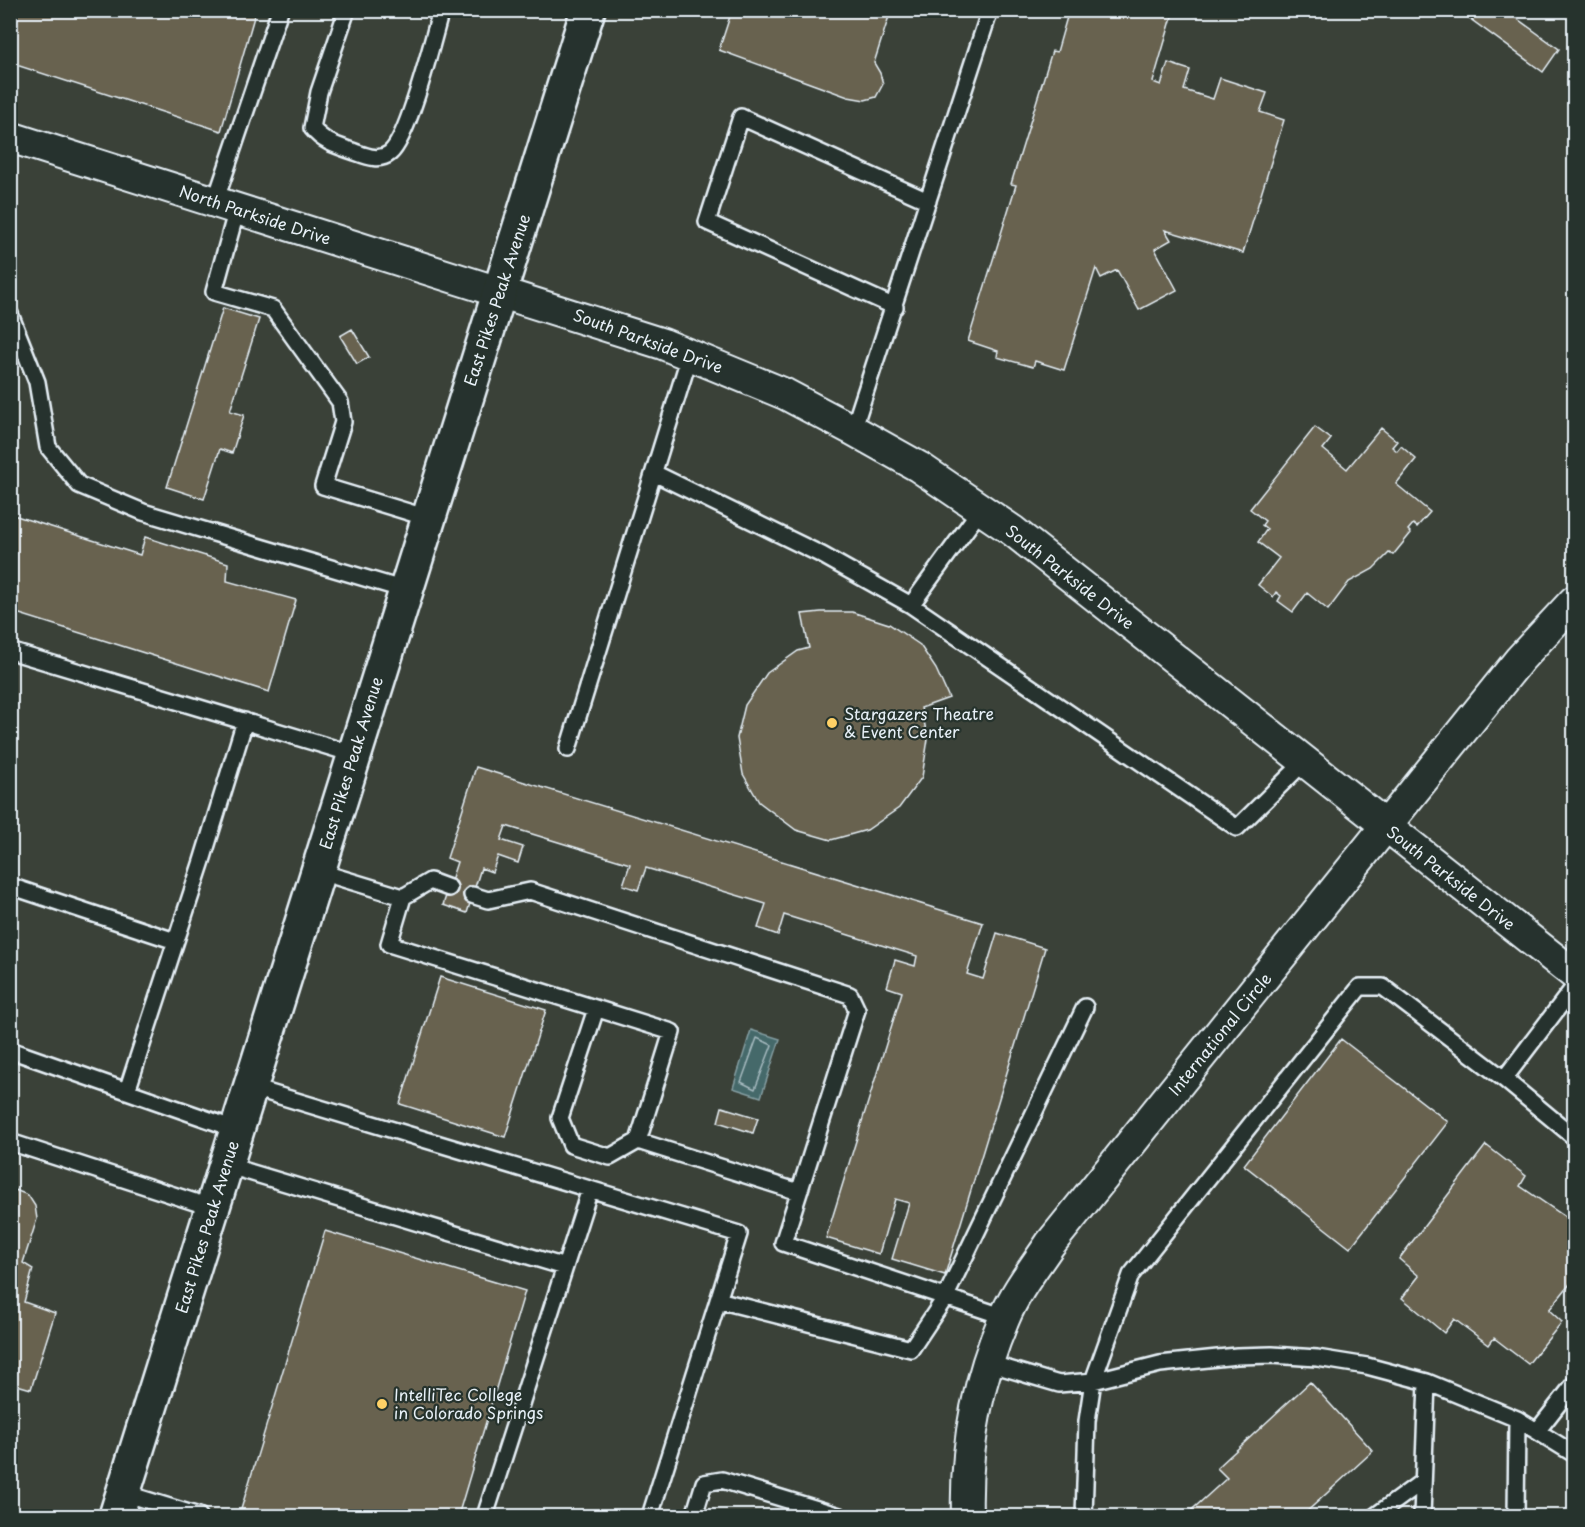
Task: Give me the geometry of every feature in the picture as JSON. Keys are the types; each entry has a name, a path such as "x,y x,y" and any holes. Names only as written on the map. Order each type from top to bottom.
{"main road":[{"name":"East Pikes Peak Avenue","path":"120,1505 353,754 588,10"}],"street":[{"name":"North Parkside Drive","path":"10,137 500,292"},
{"name":"South Parkside Drive","path":"500,292 570,313 690,355 785,394 919,466 1012,531 1386,828 1575,974"},
{"name":"International Circle","path":"967,1516 969,1445 976,1402 1005,1317 1050,1244 1520,659 1575,601"}],"lane":[{"path":"280,10 226,206 214,292 273,309 340,402 343,422 323,486 428,518"},
{"path":"346,10 319,92 312,128 327,143 374,158 390,153 397,145 407,121 441,10"},
{"path":"854,430 990,10"},
{"path":"895,307 707,222 741,117 928,201"},
{"path":"10,314 37,382 48,447 79,485 143,512 405,590"},
{"path":"568,749 690,355"},
{"path":"654,472 822,555 911,605 1237,828 1304,762"},
{"path":"911,605 981,509"},
{"path":"10,651 353,754"},
{"path":"127,1091 245,721"},
{"path":"317,871 403,897"},
{"path":"449,888 430,881 403,897 389,944 672,1032 638,1141 610,1157 571,1145 560,1118 596,1009"},
{"path":"10,886 176,941"},
{"path":"472,895 488,900 530,891 850,995 857,1010 783,1243 1005,1317"},
{"path":"1084,1516 1087,1421 1093,1381 1131,1275 1360,987 1383,987 1504,1079 1575,1137"},
{"path":"1504,1079 1575,987"},
{"path":"718,1300 911,1349 945,1298 1085,1007"},
{"path":"10,1050 238,1130"},
{"path":"250,1087 739,1234 650,1516"},
{"path":"638,1141 799,1192"},
{"path":"10,1142 213,1208"},
{"path":"226,1165 565,1267"},
{"path":"485,1516 590,1189"},
{"path":"988,1363 1059,1384 1093,1381 1160,1364 1272,1355 1367,1366 1427,1382 1517,1419 1575,1454"},
{"path":"1422,1516 1427,1382"},
{"path":"1538,1430 1575,1384"},
{"path":"1516,1516 1517,1419"},
{"path":"694,1516 704,1483 722,1480 840,1516"},
{"path":"1375,1516 1423,1481"},
{"path":"120,1505 199,1516"}],"water":[{"path":"751,1030 780,1039 761,1097 733,1088"}],"building":[{"path":"10,10 256,10 221,131 10,63"},
{"path":"732,10 891,10 874,63 883,84 876,97 865,100 848,97 719,50"},
{"path":"1069,10 1174,10 1153,82 1161,85 1168,63 1190,70 1184,90 1213,99 1220,78 1267,93 1260,112 1284,120 1243,253 1165,230 1171,240 1155,249 1177,290 1139,310 1117,270 1101,278 1096,268 1064,370 1035,361 1033,367 997,357 998,351 968,341 1016,185 1011,184 1052,51 1057,52"},
{"path":"1458,10 1505,10 1559,49 1543,72"},
{"path":"223,308 259,319 230,411 244,415 232,453 220,449 204,499 167,487"},
{"path":"352,329 369,357 357,364 340,336"},
{"path":"1315,427 1331,439 1323,449 1347,469 1381,428 1397,441 1392,447 1397,451 1401,446 1416,459 1396,484 1430,512 1417,527 1413,524 1408,530 1411,533 1393,555 1389,553 1373,569 1349,582 1328,610 1307,593 1293,612 1278,601 1281,596 1276,592 1273,597 1258,585 1279,558 1258,542 1267,529 1262,525 1265,521 1250,509"},
{"path":"10,514 140,555 145,537 228,563 227,581 296,600 269,692 10,611"},
{"name":"Stargazers Theatre & Event Center","path":"852,612 889,624 920,645 936,669 949,698 921,708 928,739 922,777 899,808 867,830 831,840 796,830 759,802 743,774 737,738 745,705 767,673 798,651 809,648 802,614"},
{"path":"476,767 983,923 967,974 983,979 997,933 1045,948 945,1275 892,1259 909,1203 895,1199 879,1254 826,1238 902,992 887,987 895,960 915,966 917,956 784,915 778,935 758,928 766,904 646,868 638,890 623,885 630,864 506,826 501,840 523,847 518,863 498,856 492,872 481,868 467,913 443,905 457,862 447,858"},
{"path":"440,977 546,1010 505,1137 400,1104"},
{"path":"1341,1039 1448,1122 1350,1248 1244,1165"},
{"path":"722,1107 758,1118 753,1133 718,1122"},
{"path":"1486,1145 1526,1176 1520,1186 1574,1223 1574,1279 1549,1310 1562,1322 1528,1364 1494,1338 1489,1345 1454,1319 1444,1333 1402,1298 1419,1276 1399,1259"},
{"path":"15,1190 28,1195 35,1206 37,1219 23,1263 33,1269 24,1302 55,1313 31,1389 10,1383 10,1192"},
{"name":"IntelliTec College in Colorado Springs","path":"325,1231 525,1291 458,1516 239,1516"},
{"path":"1310,1382 1373,1451 1302,1516 1185,1516 1227,1478 1217,1468"}],"place":[{"name":"Stargazers Theatre & Event Center","path":"832,723"},
{"name":"IntelliTec College in Colorado Springs","path":"382,1404"}]}
